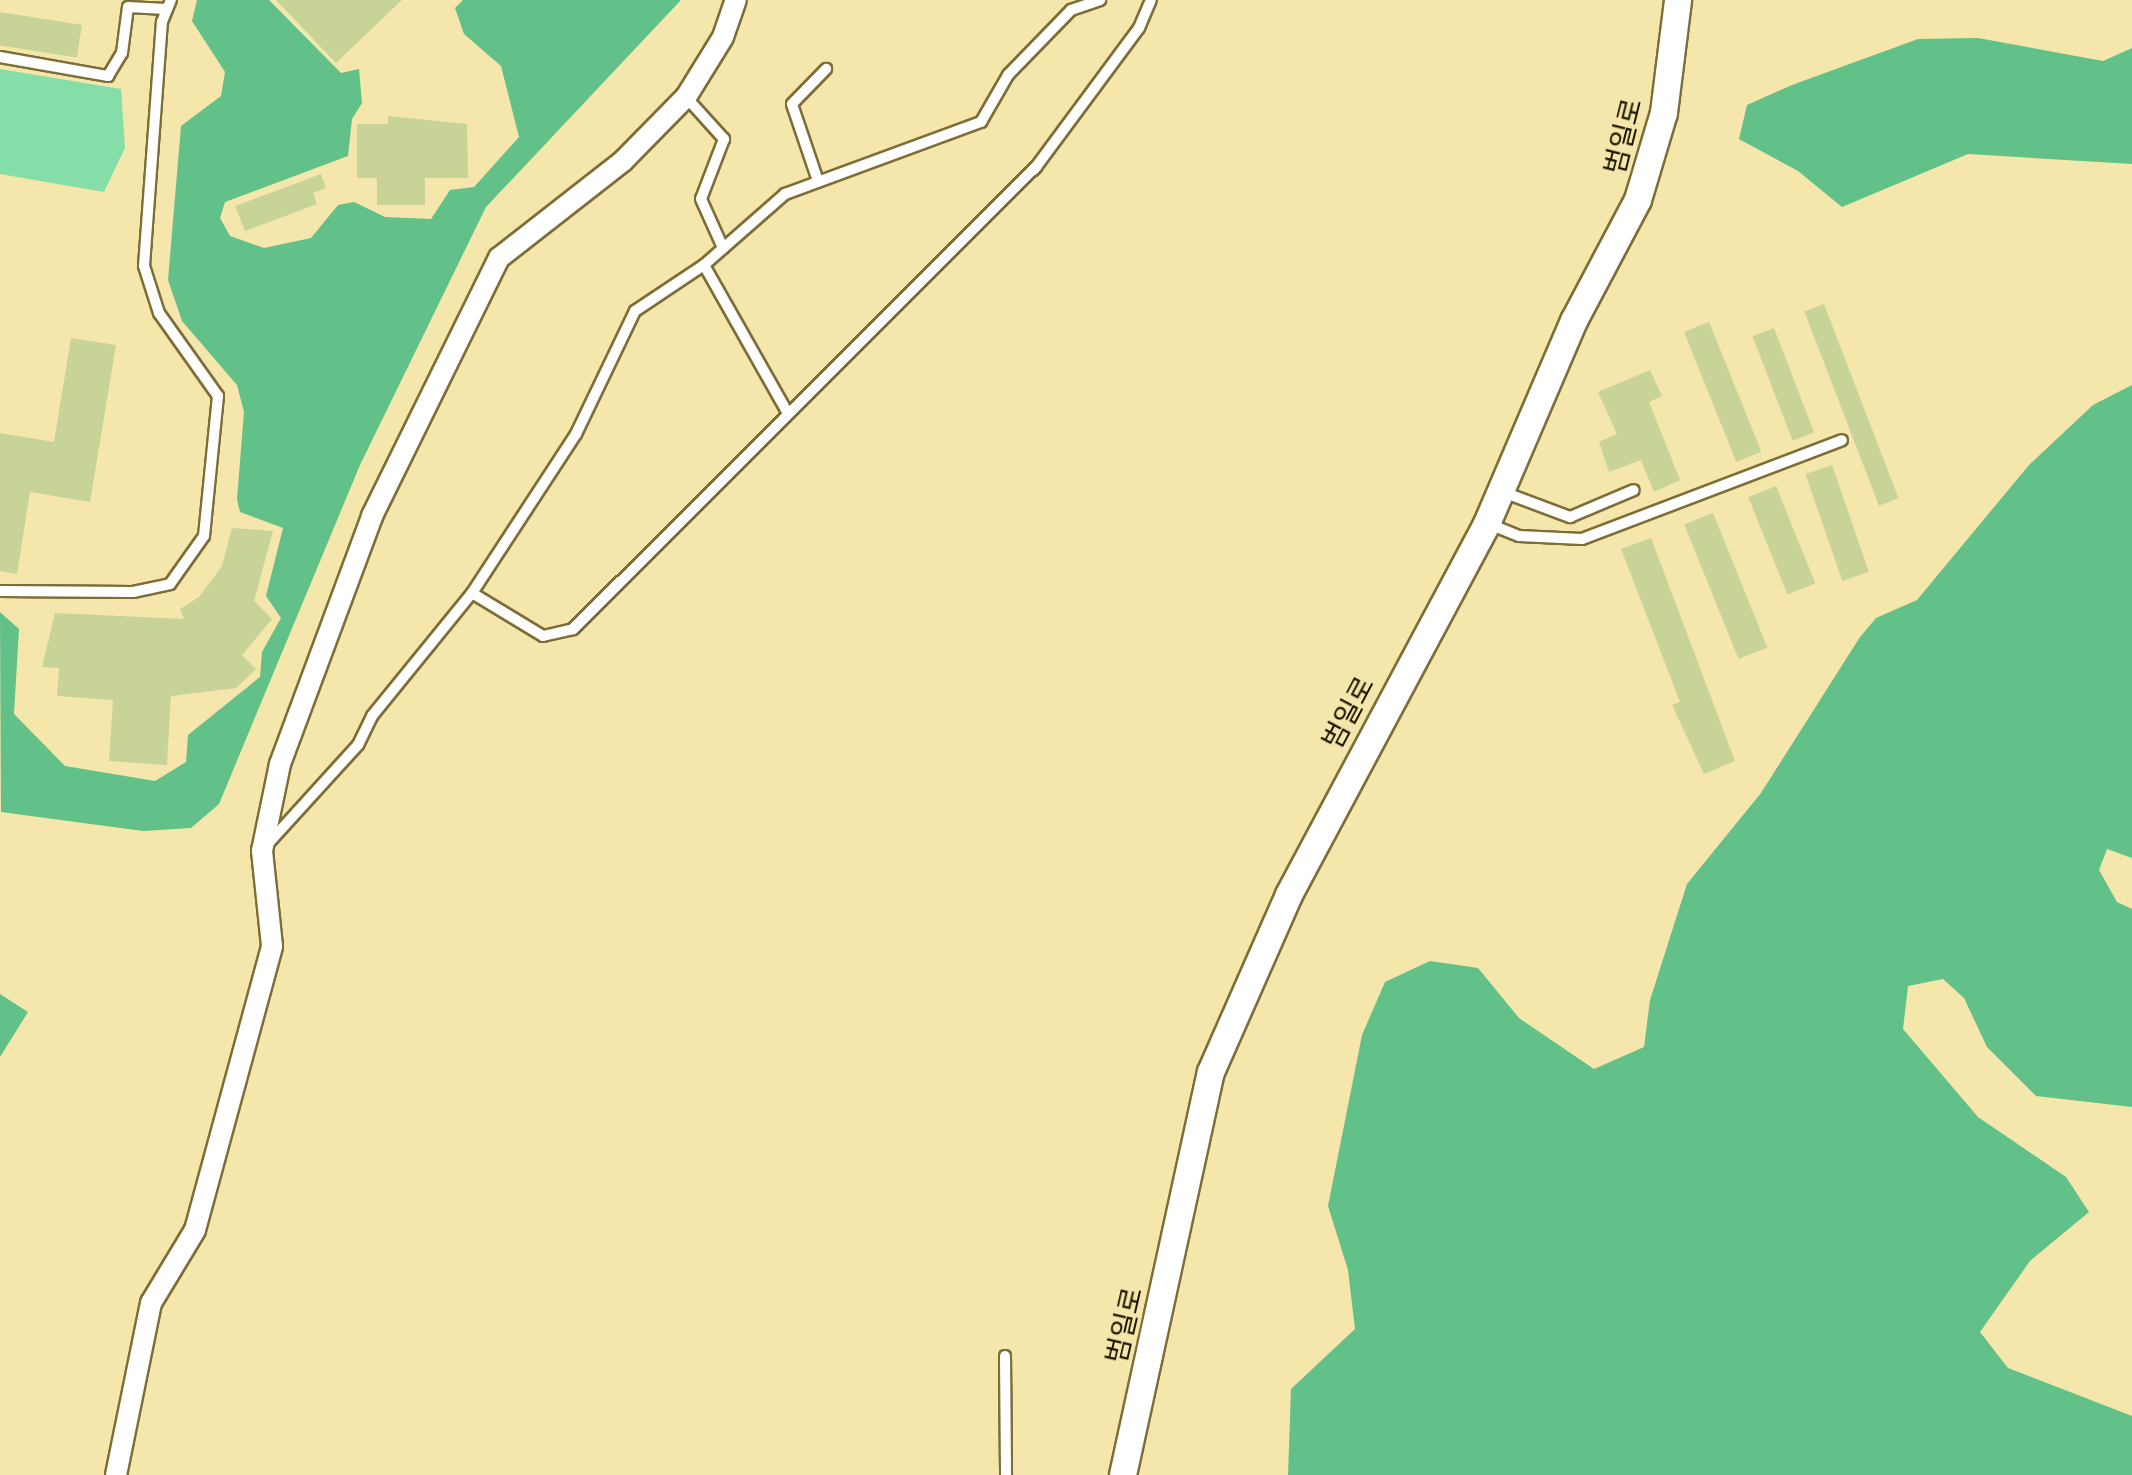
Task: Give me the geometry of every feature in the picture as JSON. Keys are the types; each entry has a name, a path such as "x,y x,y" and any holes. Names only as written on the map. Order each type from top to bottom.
{"street":[{"path":"116,1475 151,1303 195,1230 272,946 262,851 280,764 372,516 490,272 516,241 623,161 686,97 723,37 736,0"},
{"name":"범일로","path":"1123,1475 1211,1072 1348,777 1503,492 1574,321 1638,200 1664,113 1678,0"}],"lane":[{"path":"262,851 358,745 372,716 472,593 576,434 635,311 704,265 785,194 981,122 1008,75 1071,10 1100,0"},
{"path":"472,593 543,636 573,629 786,410 1036,167 1139,28 1151,0"},
{"path":"0,57 108,76 122,53 128,3 168,5 144,266 153,303 218,396 204,536 170,584 133,592 0,591"},
{"path":"818,181 792,104 826,69"},
{"path":"686,97 724,139 701,199 723,248"},
{"path":"704,265 786,410"},
{"path":"1487,524 1519,536 1582,539 1842,440"},
{"path":"1503,492 1570,517 1634,490"},
{"path":"1005,1356 1006,1475"}],"green space":[{"path":"197,0 269,0 341,73 359,69 362,103 352,119 348,156 225,202 220,218 230,236 264,248 311,238 338,205 354,202 385,217 431,219 450,190 474,187 519,137 501,66 464,34 455,8 463,0 681,0 486,207 360,465 219,804 191,828 143,831 1,812 0,612 19,629 14,714 65,766 155,781 186,762 188,735 260,677 262,652 281,618 266,596 283,528 240,512 237,499 244,412 237,385 182,321 168,280 181,126 221,96 225,72 192,21"},
{"path":"1978,38 2103,61 2132,48 2132,164 1968,154 1842,207 1798,171 1739,139 1747,105 1792,85 1918,39"},
{"path":"0,69 121,89 125,148 104,192 0,174"},
{"path":"2132,385 2132,858 2107,849 2099,870 2117,902 2132,909 2132,1107 2036,1096 1987,1047 1964,998 1943,979 1908,986 1903,1029 1978,1117 2066,1177 2089,1212 2030,1261 1980,1332 2008,1368 2132,1416 2132,1475 1288,1475 1291,1389 1355,1329 1348,1270 1328,1206 1362,1035 1385,982 1430,961 1478,968 1519,1018 1594,1069 1644,1047 1650,1000 1687,884 1761,793 1860,637 1876,618 1917,600 2029,465 2093,405"},
{"path":"0,994 28,1012 0,1057"}],"building":[{"path":"276,0 402,0 336,63"},
{"path":"0,12 82,25 77,58 0,45"},
{"path":"388,116 467,124 468,178 425,178 425,205 377,205 377,178 357,178 357,124 388,124"},
{"path":"321,174 326,188 313,193 317,204 245,231 235,206"},
{"path":"1824,304 1899,498 1879,506 1804,312"},
{"path":"1709,322 1761,452 1736,462 1684,332"},
{"path":"1774,328 1814,433 1793,441 1753,336"},
{"path":"71,338 116,345 90,502 30,492 17,574 0,571 0,433 54,442"},
{"path":"1650,370 1662,396 1649,402 1680,480 1654,492 1641,460 1609,472 1599,442 1617,434 1598,392"},
{"path":"1832,465 1869,572 1842,581 1806,474"},
{"path":"1776,486 1815,583 1788,595 1748,497"},
{"path":"1713,513 1767,647 1739,659 1684,525"},
{"path":"232,528 273,531 254,601 272,619 242,655 256,669 236,688 171,696 167,765 109,761 113,700 57,696 59,668 42,667 55,613 184,619 180,609 199,597 222,566"},
{"path":"1651,538 1735,761 1704,774 1672,705 1680,702 1621,549"}]}
